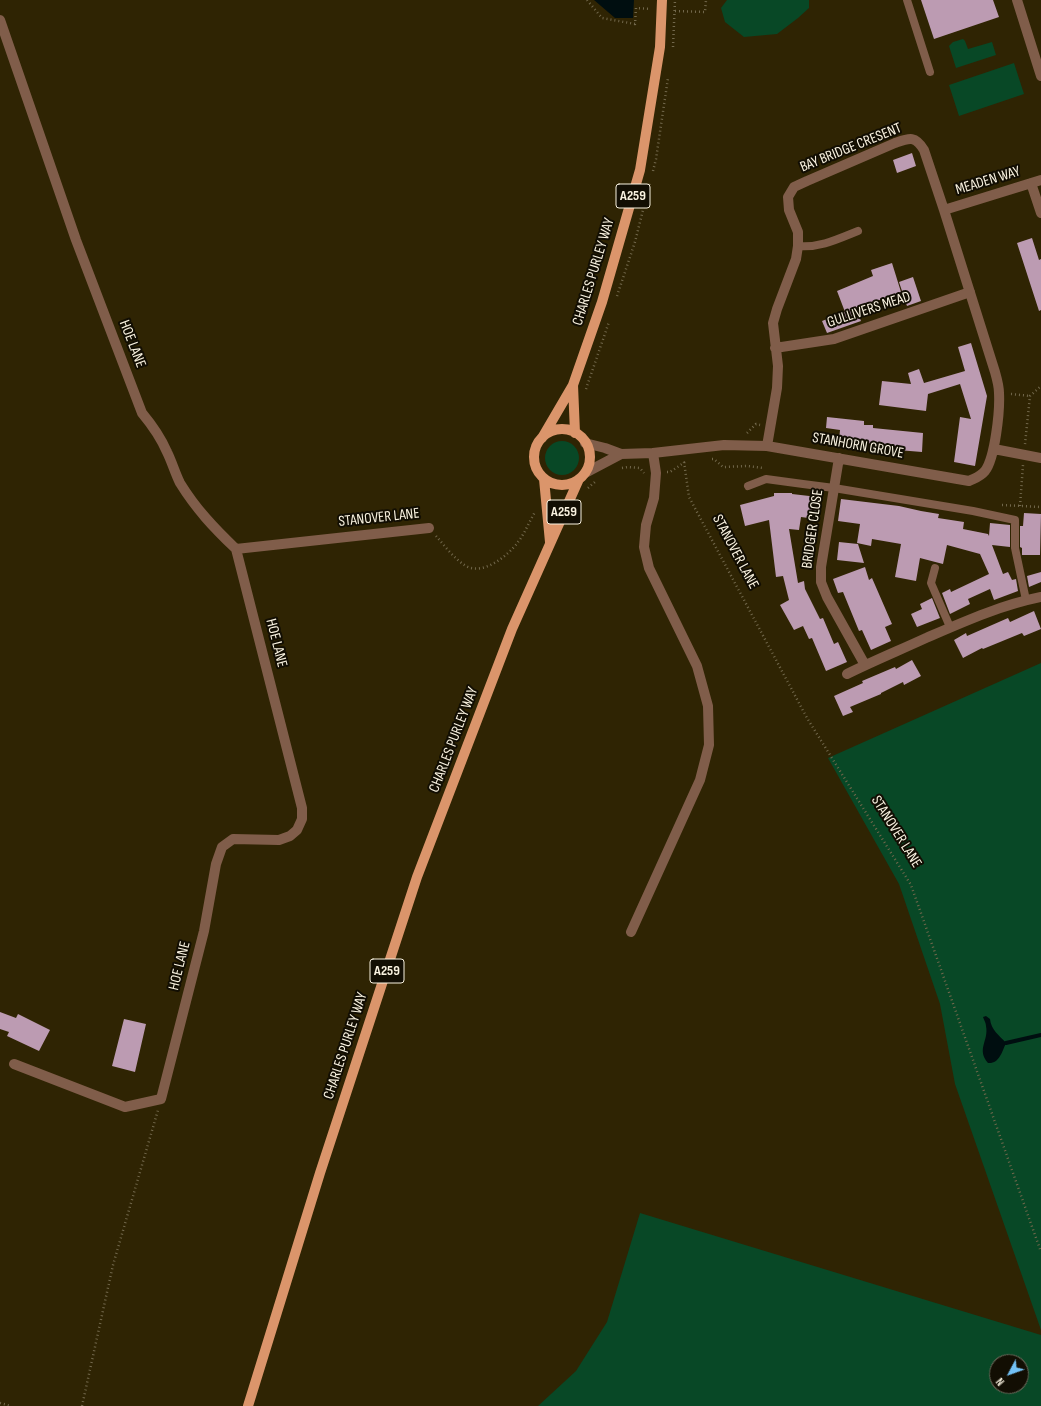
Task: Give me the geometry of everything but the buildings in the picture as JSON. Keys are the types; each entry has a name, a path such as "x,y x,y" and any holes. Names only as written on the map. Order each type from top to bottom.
{"main road":[{"name":"CHARLES PURLEY WAY","path":"542,438 573,385 604,295 640,170 660,47 662,0"},
{"name":"CHARLES PURLEY WAY","path":"573,385 575,433"},
{"path":"558,430 566,430 575,433 581,438 585,443 590,458 588,466 582,476 570,484 561,485 552,484 544,479 536,468 534,454 536,445 542,438 549,433 558,430"},
{"name":"CHARLES PURLEY WAY","path":"248,1406 320,1173 417,877 512,629 582,476"},
{"name":"CHARLES PURLEY WAY","path":"544,479 550,544"}],"street":[{"path":"1017,0 1041,76"},
{"name":"HOE LANE","path":"0,20 76,240 142,413 158,434 168,452 180,482 193,504 210,524 236,549 302,808 302,819 297,830 290,836 279,840 233,840 222,847 216,864 204,931 161,1099"},
{"name":"BAY BRIDGE CRESENT","path":"767,446 777,388 778,366 773,323 796,259 798,246 798,232 789,210 788,197 794,187 895,143 908,139 915,140 920,143 924,150 995,372"},
{"path":"1036,182 1041,213"},
{"name":"MEADEN WAY","path":"944,210 1036,182"},
{"name":"GULLIVERS MEAD","path":"776,348 834,339 970,292"},
{"name":"STANHORN GROVE","path":"585,443 621,454 653,453 724,445 767,446 969,481 978,478 986,470 994,449 999,393 995,372"},
{"path":"994,449 1041,458"},
{"path":"631,932 700,780 709,745 708,706 697,666 649,568 644,547 646,525 654,498 656,473 653,453"},
{"name":"STANHORN GROVE","path":"582,476 621,454"},
{"name":"BRIDGER CLOSE","path":"839,458 821,567 821,582 827,597 865,665"},
{"name":"STANOVER LANE","path":"236,549 430,528"},
{"path":"847,674 950,627 986,613 1026,600 1041,597"},
{"path":"14,1064 125,1107 161,1099"}],"lane":[{"path":"908,0 930,72"},
{"path":"798,246 809,247 826,244 858,231"},
{"path":"748,486 766,479 834,488 973,511 1015,520 1015,548 1026,600"},
{"path":"935,568 931,583 950,627"}],"path":[{"path":"587,0 602,18 635,24"},
{"path":"999,393 1030,396"},
{"name":"STANOVER LANE","path":"684,450 689,497 807,718 911,885 1041,1252"},
{"path":"584,494 588,488 599,479"},
{"name":"STANOVER LANE","path":"430,528 456,559 468,567 479,569 497,562 510,552 518,542 541,501 546,499"},
{"path":"82,1406 113,1265 161,1099"},
{"path":"0,1403 11,1406"}],"green space":[{"path":"727,0 809,0 809,8 777,34 744,37 725,22 721,8"},
{"path":"963,39 968,49 992,42 996,55 956,68 949,46 953,42"},
{"path":"1014,63 1024,94 959,116 949,85"},
{"path":"559,441 565,441 569,442 576,448 579,458 578,465 572,472 565,475 559,475 555,474 548,468 545,461 545,455 546,451 552,444"},
{"path":"1041,663 1041,1330 955,1084 940,1004 899,884 828,758"},
{"path":"640,1213 1041,1335 1041,1406 538,1406 576,1371 607,1322"}],"shaded area":[{"path":"594,0 634,0 633,18 615,18"},
{"path":"986,1016 990,1019 998,1035 1006,1043 1000,1057 992,1063 988,1063 983,1053 986,1036 986,1024 983,1017"}],"waterway":[{"path":"1006,1043 1041,1035"}]}
